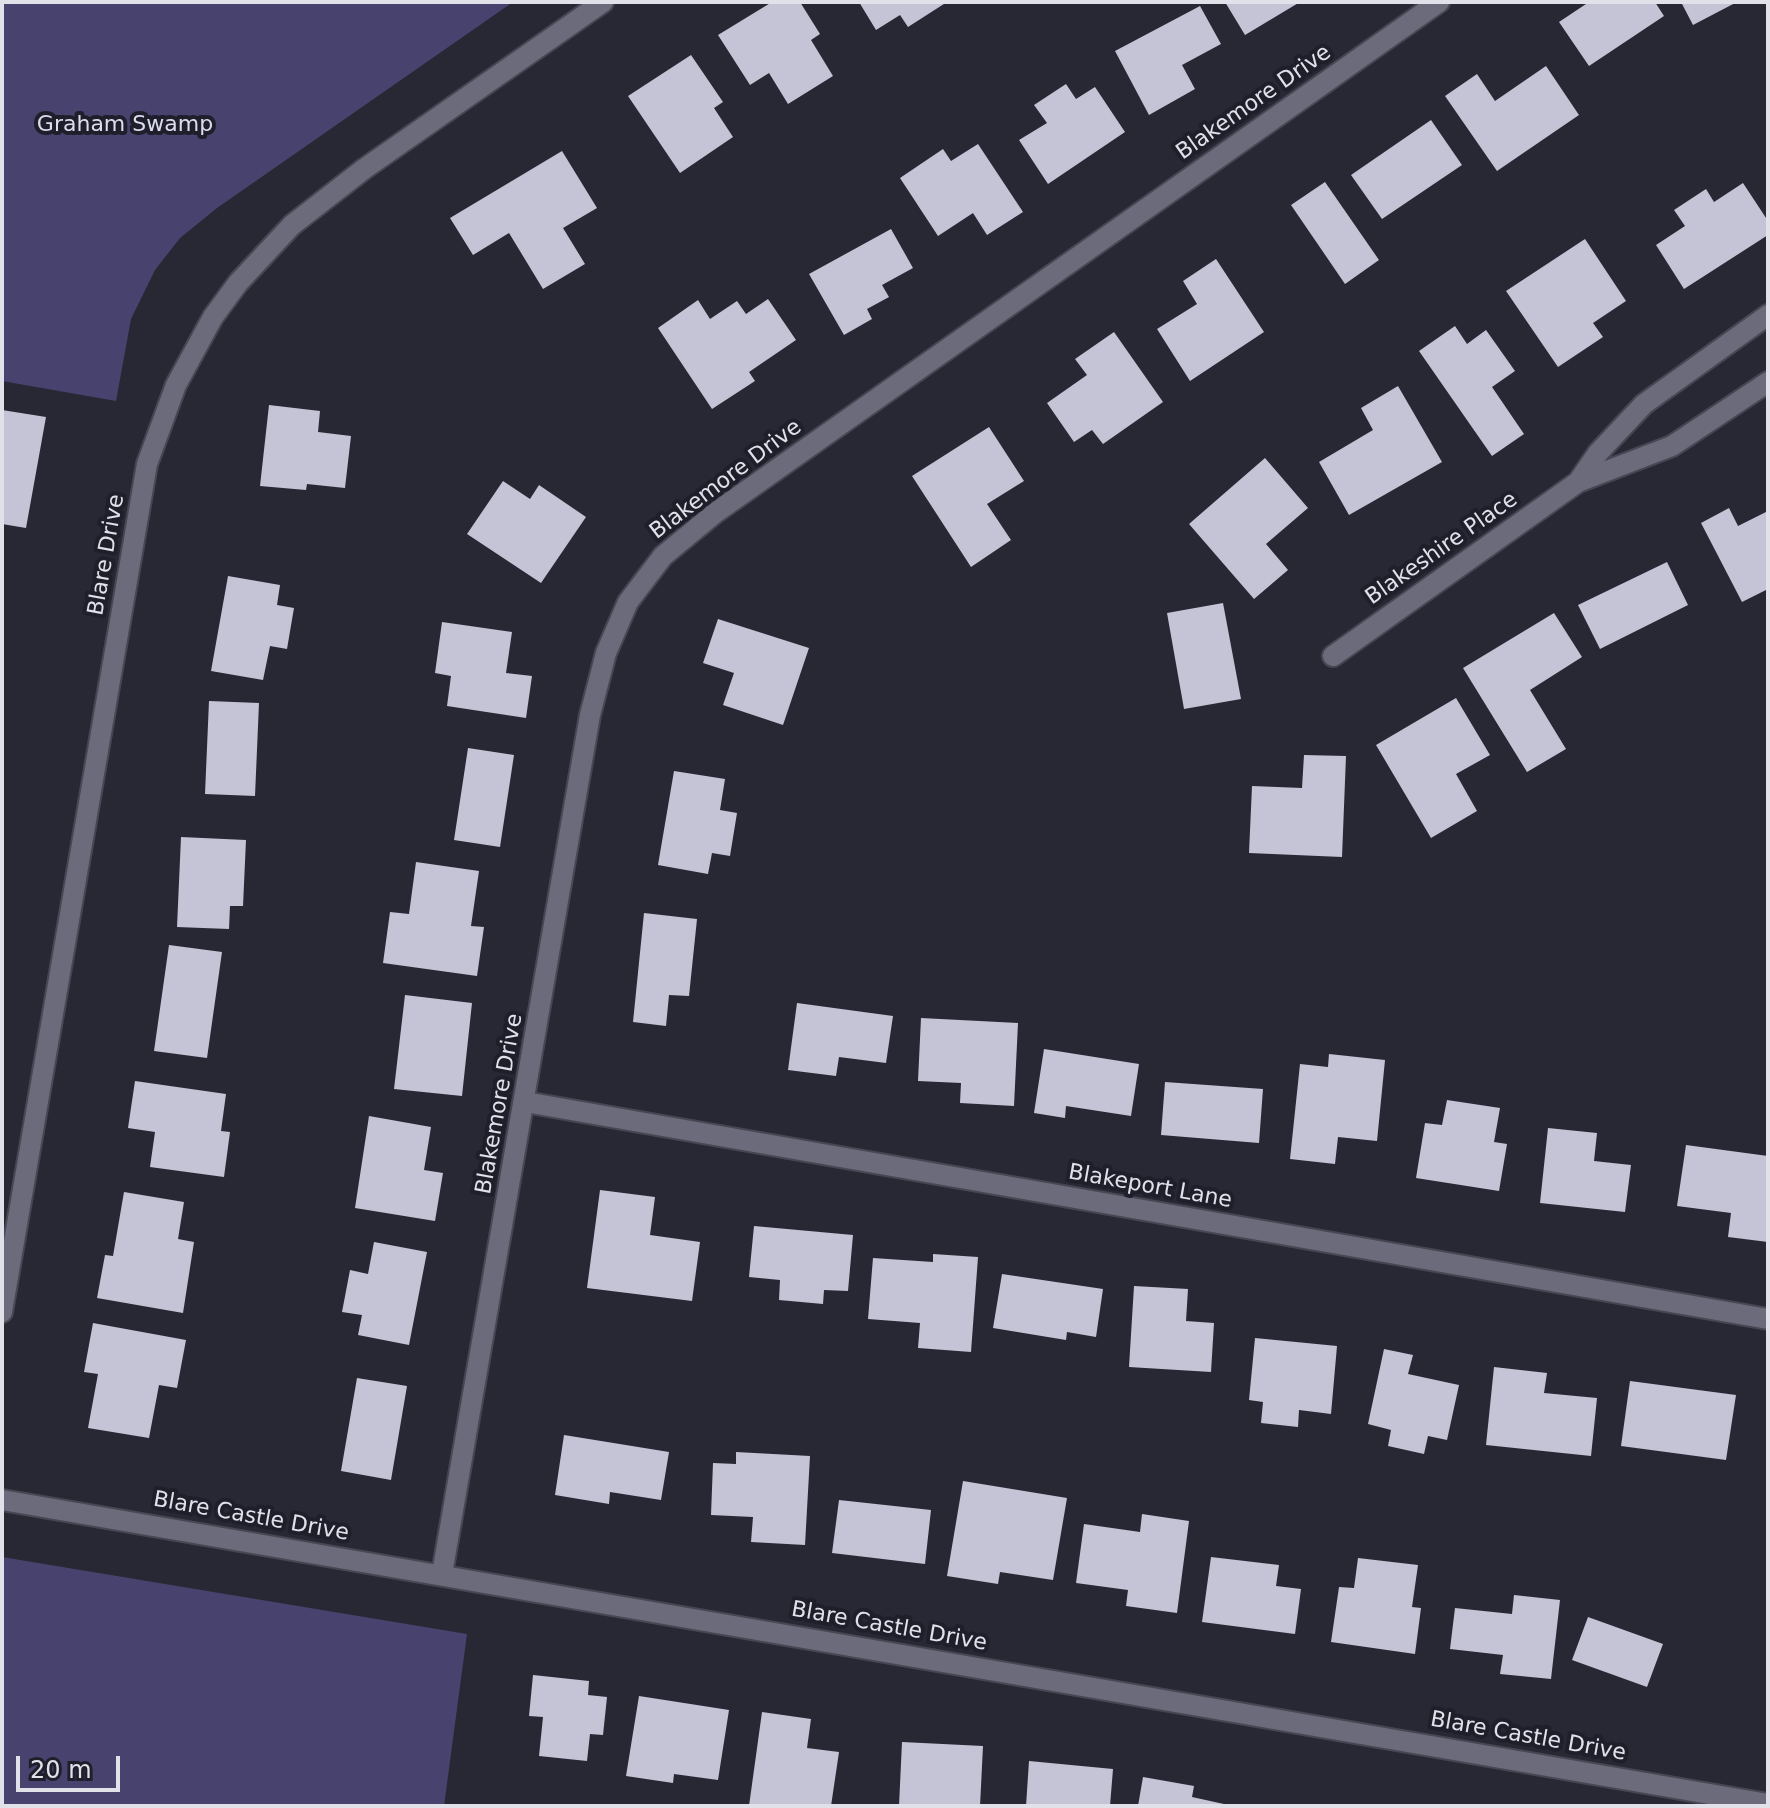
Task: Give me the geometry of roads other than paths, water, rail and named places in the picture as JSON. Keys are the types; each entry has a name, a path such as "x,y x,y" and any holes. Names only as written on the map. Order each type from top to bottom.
{"street":[{"name":"Blare Drive","path":"2,1312 147,464 176,385 213,317 238,283 292,225 364,169 603,2"},
{"name":"Blakemore Drive","path":"442,1574 597,682 616,627 645,577 688,532 1439,2"},
{"name":"Blakeshire Place","path":"1578,482 1613,434 1644,404 1768,315"},
{"name":"Blakeshire Place","path":"1333,656 1578,482 1672,446 1768,382"},
{"name":"Blakeport Lane","path":"525,1102 1768,1319"},
{"name":"Blare Castle Drive","path":"2,1500 1768,1804"}],"park label":[{"name":"Graham Swamp","path":"125,125"}]}
